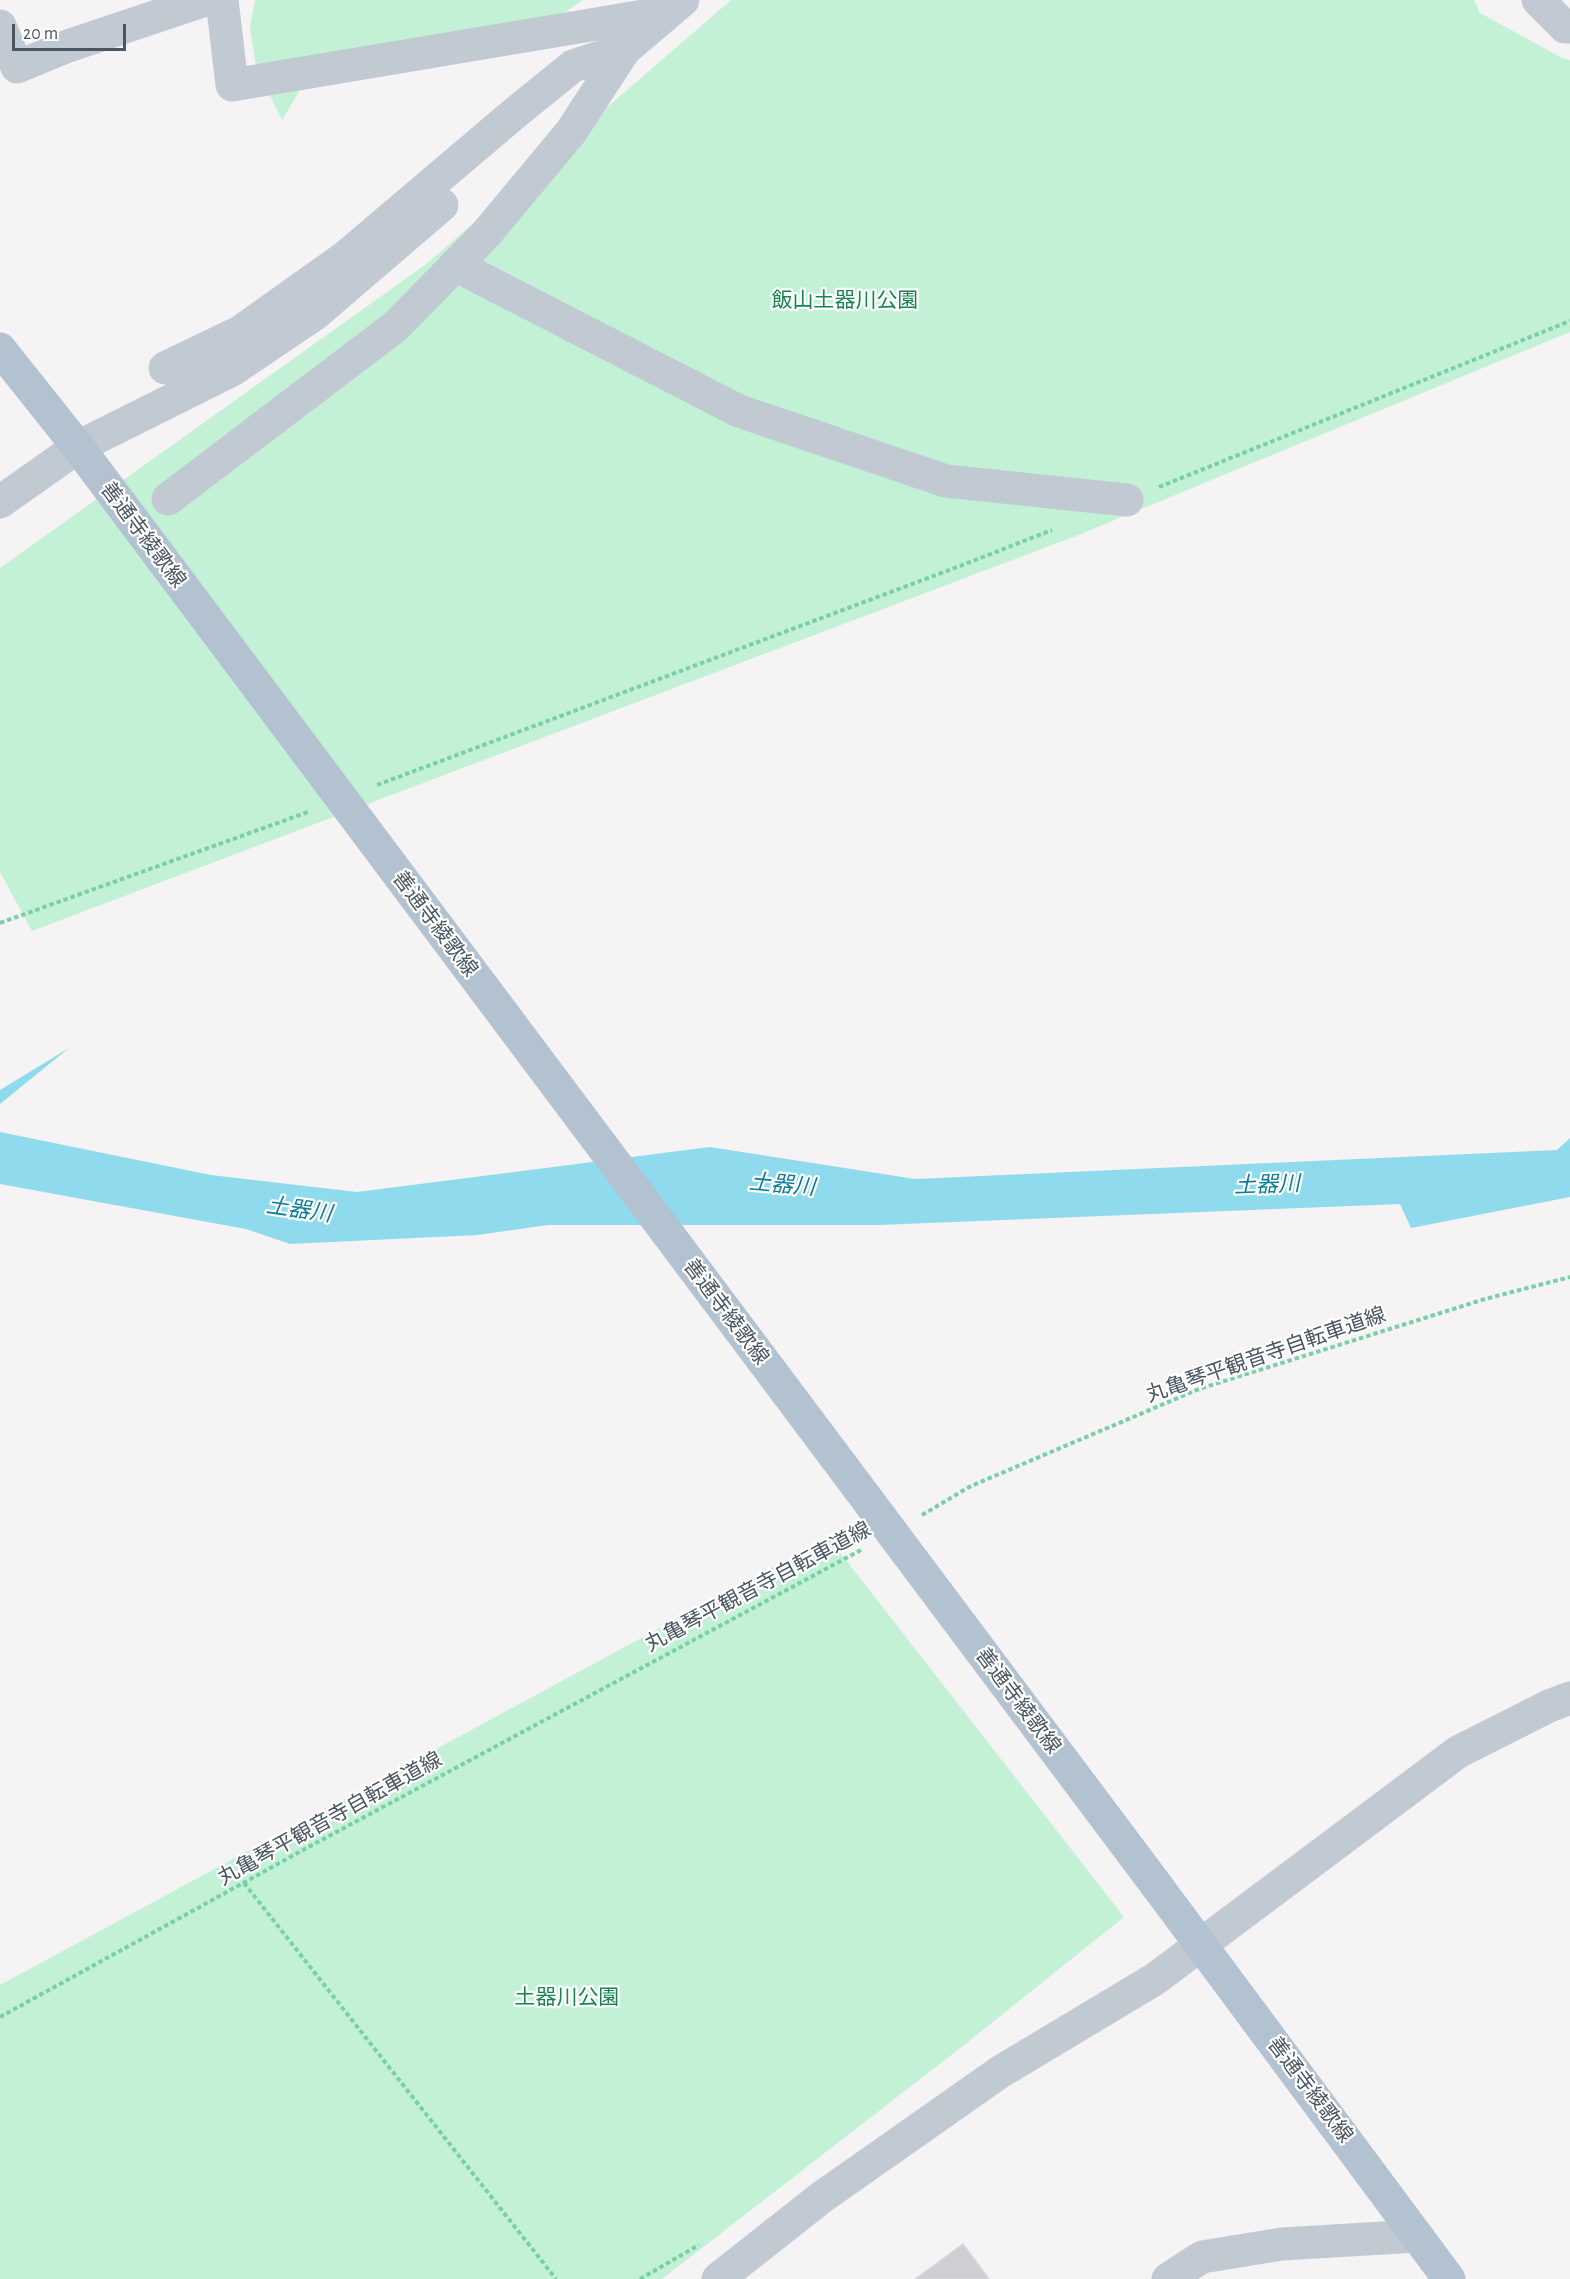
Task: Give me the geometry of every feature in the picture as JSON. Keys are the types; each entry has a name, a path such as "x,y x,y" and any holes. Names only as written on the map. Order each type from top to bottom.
{"main road":[{"name":"善通寺綾歌線","path":"0,349 78,447 1449,2279"}],"street":[{"path":"0,26 16,67 68,46 205,0"},
{"path":"222,0 232,85 676,6"},
{"path":"1538,0 1565,27 1570,27"},
{"path":"0,502 78,447 232,370 315,314 676,6"},
{"path":"168,499 396,326 486,234 571,132 626,49"},
{"path":"165,369 240,332 344,258 573,66 626,49"},
{"path":"456,265 739,411 946,481 1127,500"},
{"path":"718,2279 822,2197 1000,2072 1155,1979 1202,1946 1458,1752 1549,1706 1570,1698"},
{"path":"1168,2279 1202,2258 1282,2244 1417,2236"}],"path":[{"path":"1127,500 1570,321"},
{"path":"369,788 1054,529"},
{"path":"0,923 276,825 317,808"},
{"name":"丸亀琴平観音寺自転車道線","path":"912,1521 971,1486 1199,1389 1485,1299 1570,1277"},
{"name":"丸亀琴平観音寺自転車道線","path":"0,2017 862,1549"},
{"path":"244,1883 556,2279"}],"green space":[{"path":"255,0 583,0 555,19 314,67 282,120 256,67 250,27"},
{"name":"飯山土器川公園","path":"731,0 1474,0 1480,13 1562,58 1570,60 1570,332 1076,536 32,931 0,872 0,568 425,265"},
{"name":"土器川公園","path":"828,1537 1124,1917 968,2042 662,2279 0,2279 0,1985"}],"water":[{"path":"69,1048 0,1104 0,1090"},
{"name":"土器川","path":"0,1132 211,1175 357,1192 710,1147 915,1179 1557,1150 1570,1138 1570,1197 1411,1228 1400,1204 879,1225 548,1225 477,1235 290,1244 246,1229 0,1184"}],"building":[{"path":"963,2244 989,2279 915,2279"}]}
